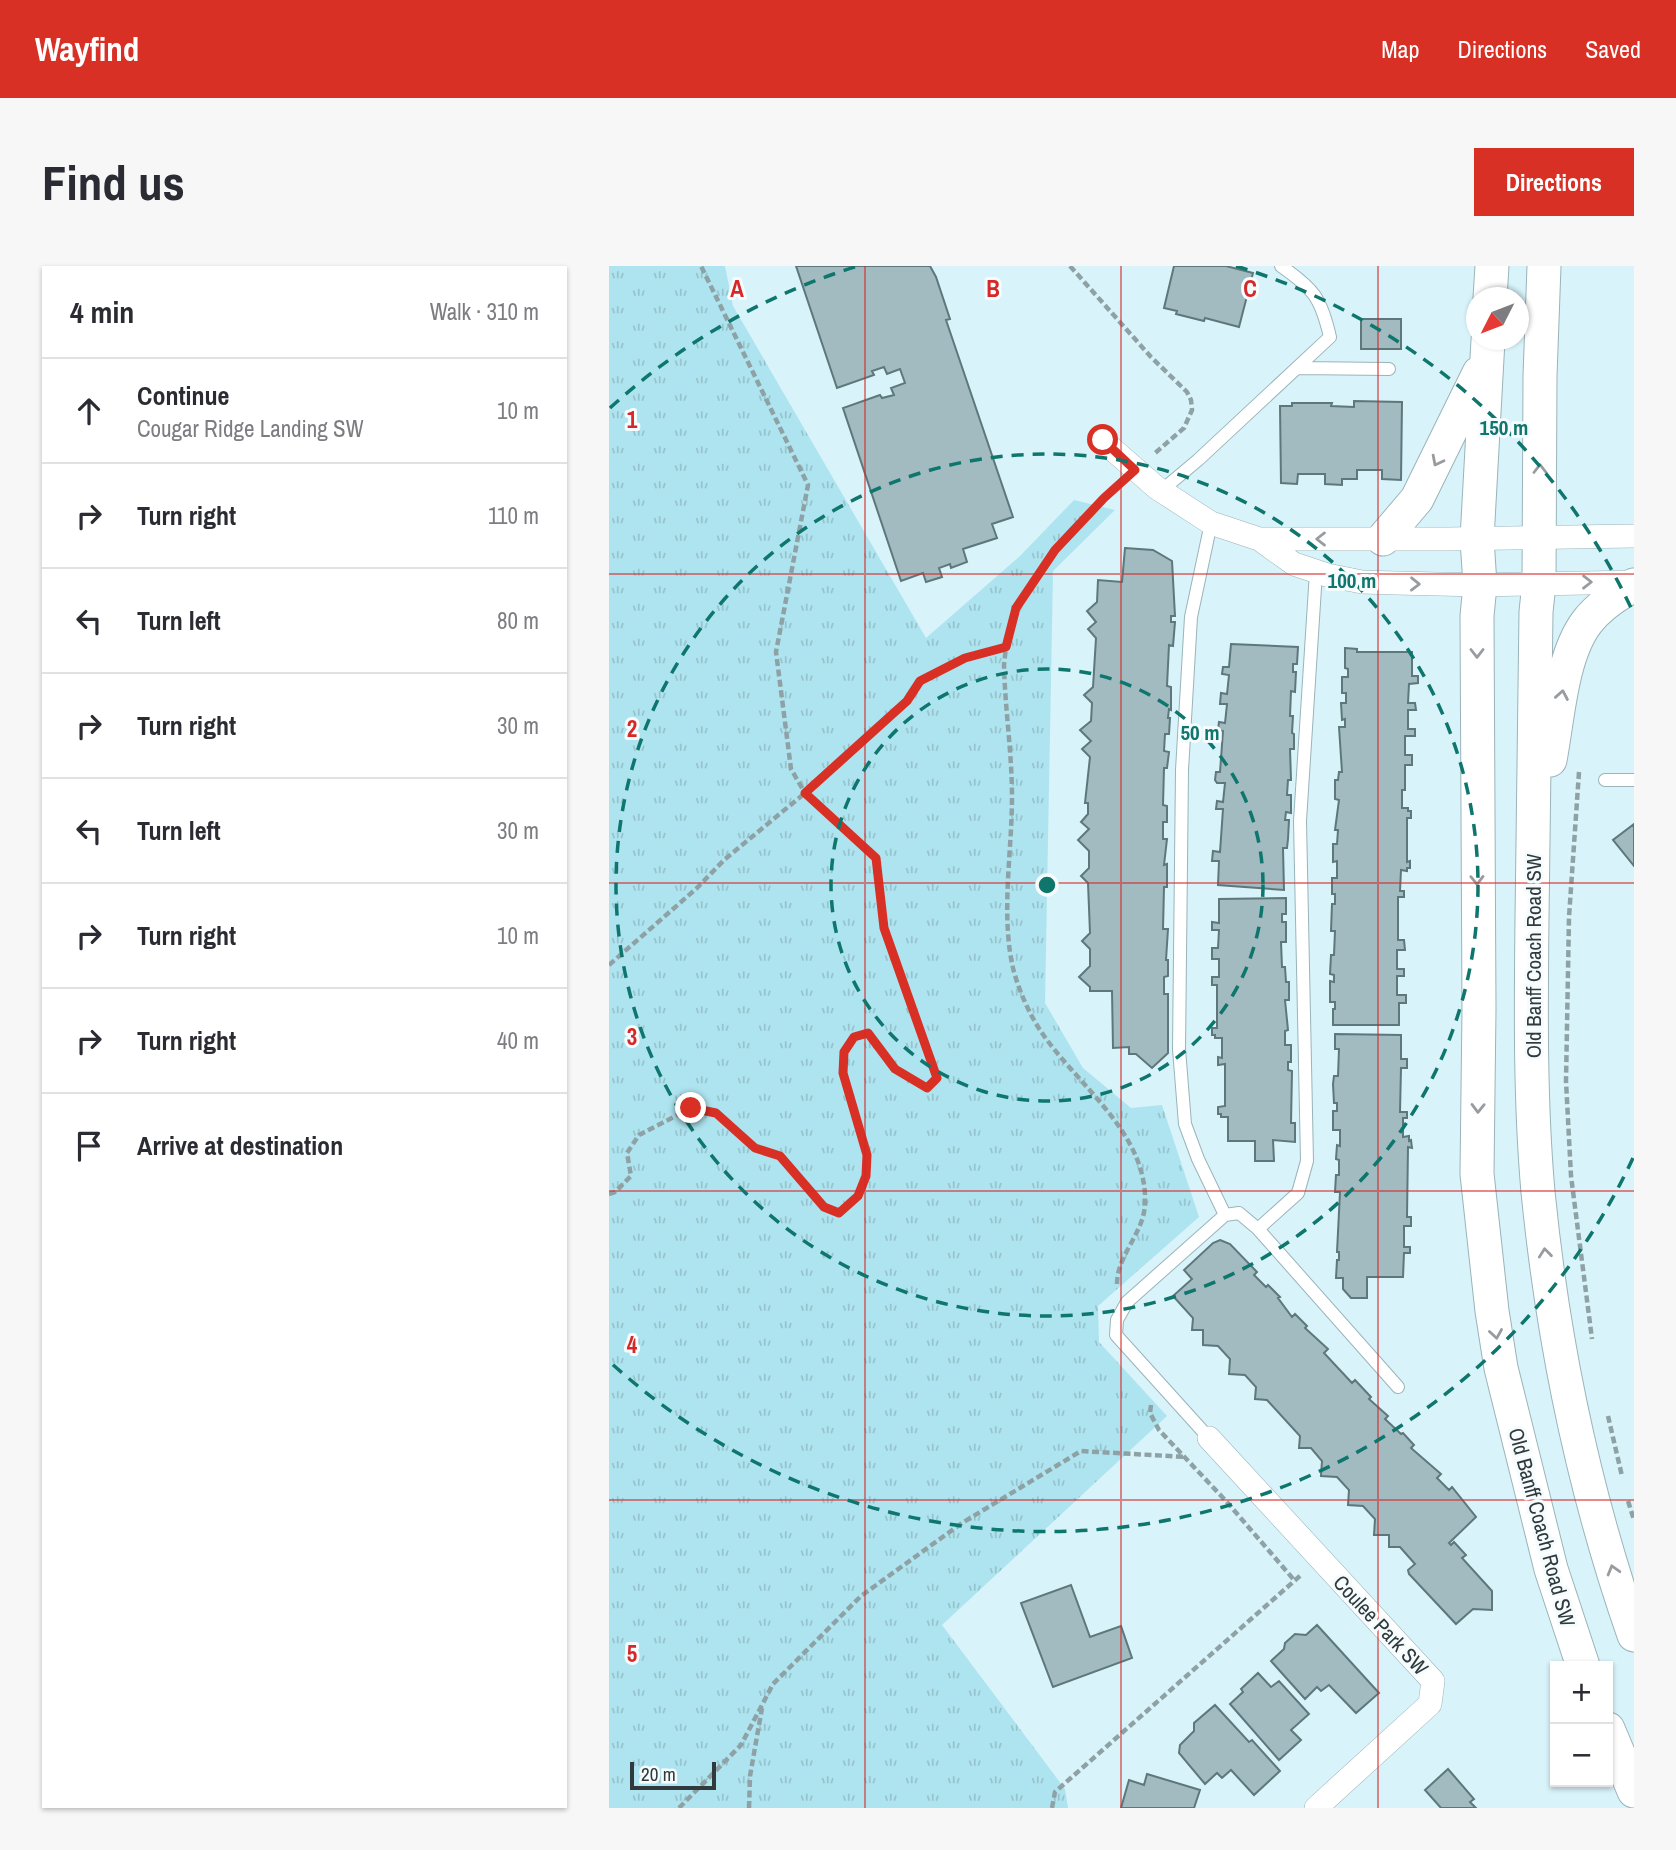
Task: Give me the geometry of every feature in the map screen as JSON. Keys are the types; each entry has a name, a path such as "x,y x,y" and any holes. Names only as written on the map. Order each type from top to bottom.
{"main road":[{"path":"1491,287 1492,266"},
{"name":"Old Banff Coach Road SW","path":"1544,266 1533,859 1533,1089 1538,1190 1549,1291 1568,1399 1591,1494 1634,1635"},
{"path":"1383,539 1417,499 1486,350"},
{"name":"Old Banff Coach Road SW","path":"1487,350 1477,539 1480,585 1477,616 1477,1174 1501,1368 1551,1569 1581,1661"},
{"path":"1533,859 1565,677 1572,652 1586,623 1604,603 1634,584"},
{"path":"1613,1741 1634,1791"}],"street":[{"path":"1103,440 1161,491 1211,523 1259,539 1294,564 1316,572 1362,582 1480,585 1634,584"},
{"path":"1259,539 1634,536"},
{"name":"Coulee Park SW","path":"1209,1438 1433,1681 1430,1704 1316,1808"}],"lane":[{"path":"1161,491 1330,337 1322,306 1304,282 1281,266"},
{"path":"1298,368 1389,369"},
{"path":"1211,523 1190,631 1182,770 1179,1049 1185,1124 1198,1159 1225,1215"},
{"path":"1258,1229 1298,1193 1307,1161 1300,821 1316,572"},
{"path":"1605,780 1634,780"},
{"path":"1209,1438 1116,1335 1117,1320 1127,1302 1225,1215 1239,1213 1258,1229 1398,1387"}],"path":[{"path":"609,1194 615,1192 632,1176 627,1153 639,1135 691,1108 716,1113 755,1148 780,1156 824,1207 839,1213 858,1196 866,1176 867,1155 843,1073 844,1052 854,1037 868,1033 895,1069 927,1088 937,1078 884,928 876,858 805,793 791,769 776,652 808,485 701,266"},
{"path":"1070,266 1150,357 1187,393 1192,411 1184,428 1104,498 1055,550 1016,608 1006,647 1005,682 1012,796 1009,946 1014,972 1037,1025 1126,1136 1136,1158 1145,1204 1143,1215 1119,1268 1118,1290 1127,1302"},
{"path":"609,965 697,888 724,860 805,793 907,701 920,681 965,658 1006,647"},
{"path":"1580,761 1569,917 1566,1081 1571,1176 1594,1350"},
{"path":"1162,1386 1152,1401 1150,1413 1159,1430 1295,1581"},
{"path":"1607,1414 1622,1479"},
{"path":"679,1808 741,1745 773,1684 861,1596 962,1523 1081,1451 1186,1457"},
{"path":"1625,1492 1634,1520"},
{"path":"1052,1808 1055,1792 1319,1559"},
{"path":"748,1808 750,1776 762,1704"}],"green space":[{"path":"609,266 725,266 733,306 926,638 1020,556 1074,500 1115,510 1053,571 1045,1003 1083,1068 1131,1108 1162,1105 1199,1217 1098,1306 1099,1342 1167,1416 942,1625 1065,1789 1068,1808 609,1808"}],"building":[{"path":"796,266 930,266 936,277 950,319 946,320 1013,517 992,524 997,538 963,549 967,562 951,568 950,564 939,568 942,577 926,582 923,573 901,581 843,408 880,395 882,398 894,395 891,388 905,383 900,369 887,374 884,367 872,371 874,375 837,388"},
{"path":"1174,266 1226,266 1253,273 1239,327 1176,314 1177,311 1164,308"},
{"path":"1361,319 1401,319 1401,349 1361,349"},
{"path":"1354,401 1402,402 1401,480 1382,479 1382,470 1357,470 1357,479 1342,479 1342,485 1325,484 1325,474 1298,474 1297,484 1281,483 1280,406 1292,406 1292,403 1332,403 1331,406 1354,407"},
{"path":"1125,548 1153,550 1172,561 1175,616 1171,616 1171,622 1175,622 1173,646 1169,645 1167,686 1171,687 1171,710 1169,709 1168,718 1169,734 1165,734 1164,751 1169,752 1167,768 1164,768 1163,805 1167,806 1167,822 1163,822 1163,839 1167,839 1164,865 1167,864 1167,887 1164,887 1163,929 1168,929 1168,976 1164,977 1164,994 1168,994 1168,1053 1152,1068 1136,1054 1129,1054 1129,1047 1113,1048 1112,991 1090,991 1090,987 1079,977 1090,966 1090,949 1082,941 1090,933 1088,883 1081,876 1089,868 1089,851 1078,840 1089,829 1081,822 1088,814 1088,803 1085,803 1090,757 1082,749 1091,741 1080,730 1091,721 1092,703 1084,695 1093,687 1096,638 1088,629 1096,622 1087,611 1097,602 1098,580 1122,582"},
{"path":"1231,644 1298,647 1297,664 1293,664 1293,672 1296,672 1295,692 1291,691 1290,716 1293,716 1294,749 1290,749 1291,780 1288,780 1287,795 1291,795 1291,813 1286,812 1285,820 1289,820 1287,848 1283,848 1284,890 1218,885 1219,861 1212,861 1213,851 1220,852 1223,809 1216,809 1217,801 1223,802 1225,783 1217,783 1215,780 1216,772 1220,772 1223,731 1218,730 1219,722 1225,723 1227,704 1220,704 1221,693 1227,694 1229,675 1222,674 1223,667 1229,667"},
{"path":"1345,648 1357,649 1357,652 1412,652 1412,676 1418,676 1418,683 1409,684 1408,703 1415,703 1416,710 1408,710 1408,729 1415,729 1415,736 1405,736 1405,755 1412,755 1412,765 1405,765 1405,790 1402,790 1402,808 1411,811 1411,818 1407,818 1407,862 1410,861 1410,868 1407,868 1407,871 1401,870 1400,891 1404,891 1404,897 1398,897 1398,940 1404,940 1405,950 1397,950 1397,969 1404,969 1404,976 1397,976 1397,995 1406,995 1406,1003 1399,1003 1399,1025 1333,1025 1335,1002 1330,1002 1330,981 1334,982 1334,975 1330,974 1331,955 1334,955 1335,931 1331,931 1335,894 1332,894 1332,878 1337,878 1337,861 1333,862 1333,844 1337,844 1338,830 1335,830 1339,800 1335,799 1335,780 1338,780 1339,772 1342,772 1339,727 1345,727 1341,703 1346,703 1346,693 1342,693 1342,677 1348,677"},
{"path":"1634,824 1634,866 1613,840"},
{"path":"1286,898 1286,914 1282,914 1282,922 1286,922 1286,942 1281,942 1282,967 1285,967 1286,982 1289,982 1289,1000 1285,1000 1288,1030 1285,1031 1285,1045 1291,1045 1288,1070 1292,1071 1291,1123 1295,1123 1295,1142 1273,1140 1274,1161 1255,1161 1255,1141 1228,1141 1228,1117 1218,1114 1218,1107 1225,1106 1225,1064 1218,1065 1218,1057 1222,1058 1222,1038 1212,1035 1212,1028 1217,1028 1217,985 1212,985 1212,977 1219,977 1219,959 1212,959 1212,948 1218,948 1219,930 1212,930 1212,922 1219,923 1219,899"},
{"path":"1335,1034 1401,1035 1401,1059 1407,1059 1407,1068 1401,1068 1400,1112 1407,1112 1407,1118 1403,1118 1403,1137 1409,1136 1412,1148 1408,1147 1407,1217 1411,1217 1411,1226 1404,1226 1404,1247 1410,1247 1410,1253 1404,1253 1403,1277 1367,1277 1367,1298 1351,1298 1343,1289 1343,1278 1336,1278 1339,1260 1337,1252 1340,1192 1335,1192 1336,1175 1339,1175 1339,1160 1336,1159 1337,1145 1340,1146 1340,1130 1333,1130 1333,1111 1337,1111 1337,1103 1334,1103 1333,1084 1334,1076 1338,1076 1339,1049 1335,1049"},
{"path":"1220,1240 1230,1244 1257,1272 1254,1275 1280,1297 1278,1298 1292,1317 1295,1314 1307,1326 1305,1328 1328,1349 1324,1353 1352,1383 1355,1380 1371,1397 1369,1399 1388,1416 1385,1419 1403,1433 1414,1445 1411,1448 1441,1474 1437,1478 1449,1490 1452,1487 1476,1517 1449,1543 1451,1545 1454,1542 1466,1555 1462,1558 1492,1591 1492,1610 1473,1609 1456,1624 1409,1574 1408,1570 1415,1564 1400,1547 1389,1547 1389,1535 1374,1535 1375,1519 1363,1506 1348,1505 1349,1490 1337,1477 1321,1476 1322,1461 1311,1448 1299,1448 1300,1436 1267,1400 1255,1399 1256,1387 1245,1375 1229,1374 1230,1359 1218,1346 1203,1345 1203,1330 1192,1330 1193,1318 1173,1296 1192,1279 1184,1270 1213,1243"},
{"path":"1071,1585 1090,1637 1121,1626 1132,1658 1053,1687 1021,1603"},
{"path":"1317,1625 1379,1693 1356,1713 1329,1685 1321,1691 1317,1687 1305,1699 1271,1661 1295,1634 1306,1635"},
{"path":"1258,1673 1271,1687 1279,1681 1309,1714 1291,1730 1301,1740 1279,1760 1230,1704"},
{"path":"1215,1705 1280,1771 1254,1795 1231,1770 1222,1778 1217,1773 1205,1784 1179,1753 1180,1745 1194,1731 1194,1723"},
{"path":"1448,1769 1474,1799 1470,1802 1476,1808 1441,1808 1425,1790"},
{"path":"1147,1774 1200,1790 1194,1808 1121,1808 1129,1780 1144,1785"}],"route":[{"path":"691,1108 716,1113 755,1148 780,1156 824,1207 839,1213 858,1196 866,1176 867,1155 843,1073 844,1052 854,1037 868,1033 895,1069 927,1088 937,1078 884,928 876,858 805,793 907,701 920,681 965,658 1006,647 1016,608 1055,550 1104,498 1135,470 1103,440"}]}
